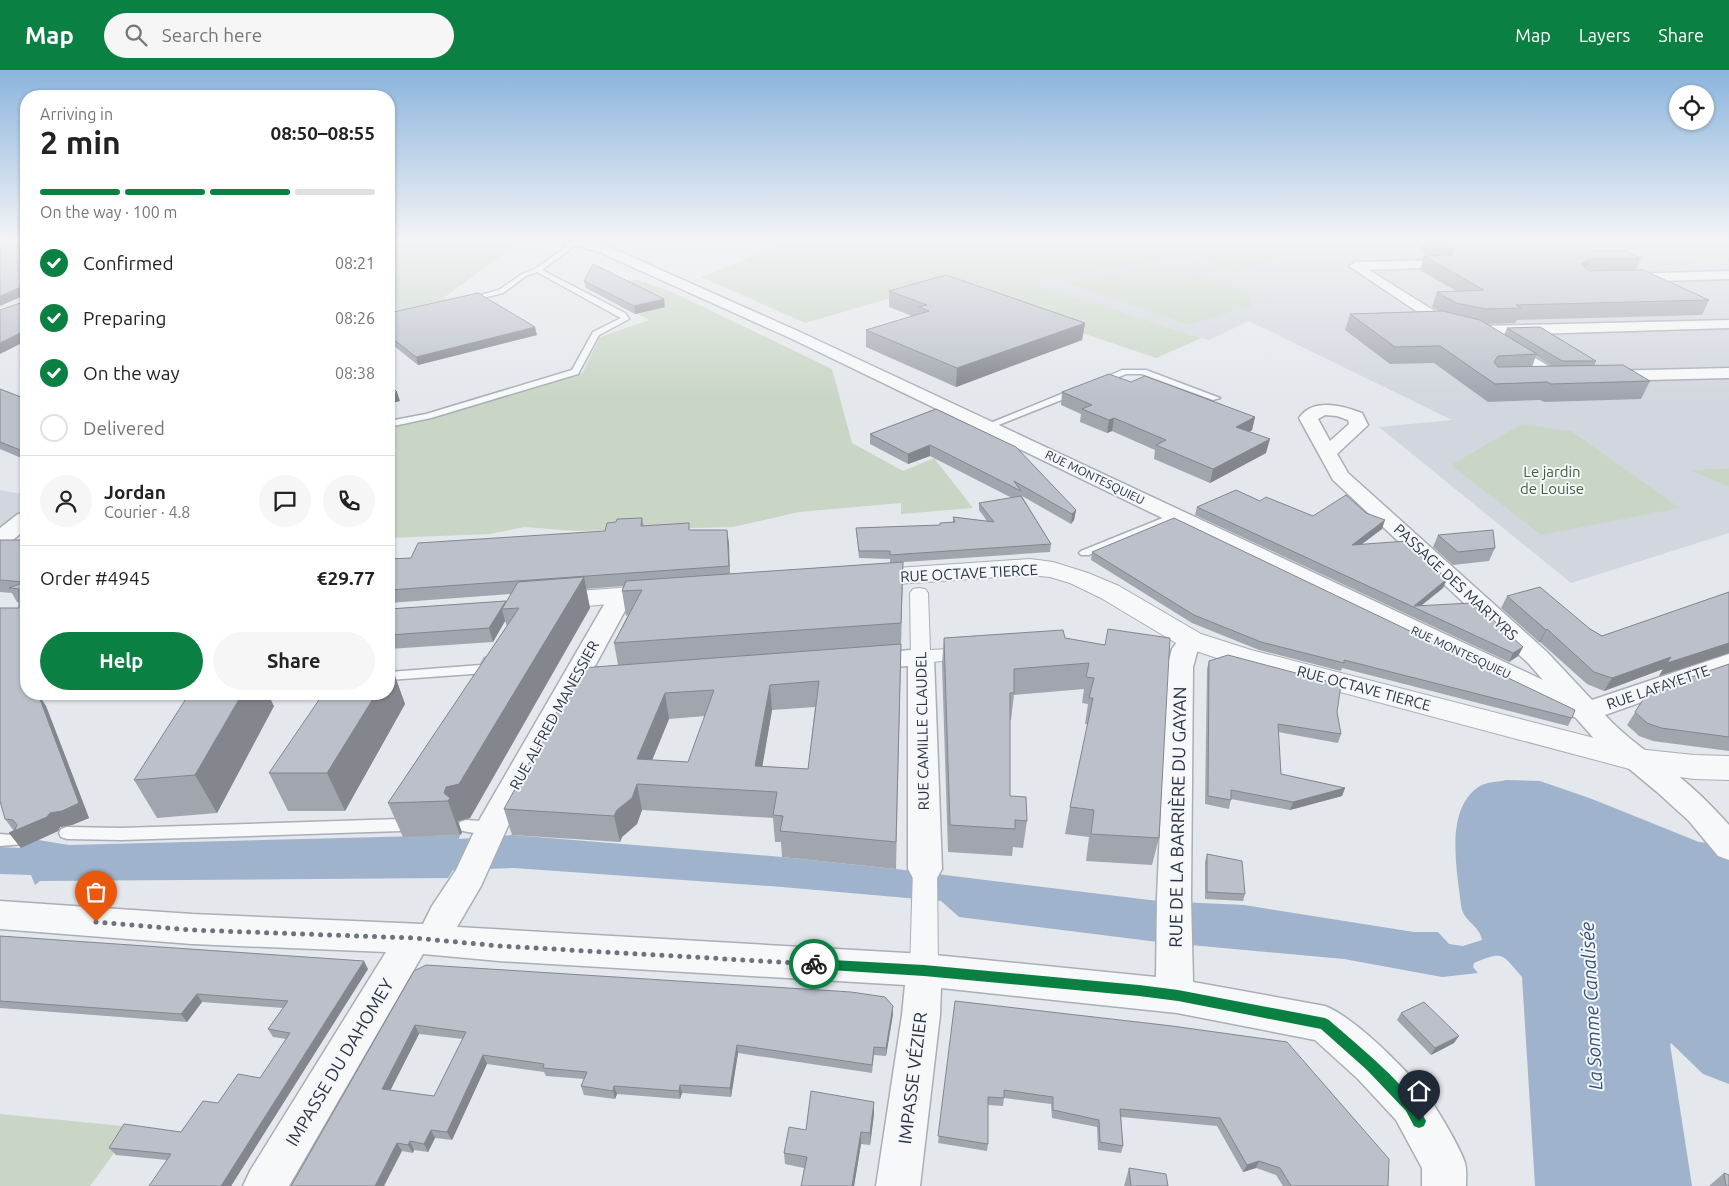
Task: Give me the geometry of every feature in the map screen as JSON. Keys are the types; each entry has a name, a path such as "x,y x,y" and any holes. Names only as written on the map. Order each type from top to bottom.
{"street":[{"name":"RUE MONTESQUIEU","path":"702,293 988,426 1587,712"},
{"path":"1397,293 1445,324 1480,331 1729,324"},
{"path":"1710,310 1729,320"},
{"path":"1480,331 1554,377"},
{"path":"1593,376 1729,373"},
{"path":"1526,378 1574,377"},
{"name":"PASSAGE DES MARTYRS","path":"1328,452 1340,476 1538,658 1607,736 1668,784 1700,813 1724,840"},
{"path":"0,539 20,524"},
{"name":"RUE OCTAVE TIERCE","path":"838,580 1030,567 1054,570 1079,578 1110,592 1179,651 1242,657 1637,760 1694,767 1729,768"},
{"path":"532,602 680,592"},
{"name":"RUE CAMILLE CLAUDEL","path":"919,593 922,657 925,870"},
{"name":"RUE ALFRED MANESSIER","path":"469,877 482,829 571,683 621,596"},
{"name":"RUE DE LA BARRIÈRE DU GAYAN","path":"1178,996 1174,978 1174,898 1179,651"},
{"path":"844,663 990,652"},
{"name":"RUE LAFAYETTE","path":"1587,712 1729,662"},
{"path":"571,683 600,681"},
{"path":"924,970 925,870"},
{"name":"IMPASSE DU DAHOMEY","path":"265,1186 423,939 444,916 469,877"},
{"path":"0,915 192,930 423,939 509,946 924,970 1178,996 1325,1024 1372,1066 1410,1106 1444,1164 1444,1186"},
{"name":"IMPASSE VÉZIER","path":"898,1186 921,1015 924,970"}],"lane":[{"path":"459,302 496,293"},
{"path":"395,423 428,416 574,372 596,334 625,319 622,315 582,293"},
{"path":"988,426 1125,372 1143,372 1216,398"},
{"path":"1085,553 1175,516"},
{"path":"395,676 485,669 494,654"},
{"path":"67,833 121,834 400,825"},
{"path":"0,840 18,840"}],"shaded area":[{"path":"1061,293 1729,293 1729,468 1692,470 1729,487 1729,533 1571,583 1379,427 1452,420 1249,321 1209,340"},
{"path":"0,490 20,494 20,513 0,528"}],"green space":[{"path":"395,293 450,293 443,298 453,302 395,315"},
{"path":"615,293 674,293 832,369 852,443 903,471 934,458 973,508 901,514 901,503 799,512 733,527 575,531 524,527 490,534 395,538 395,426 415,422 576,376 583,372 600,337 649,320 612,300"},
{"path":"737,293 908,293 805,323"},
{"path":"966,293 1063,293 1202,338 1156,358"},
{"path":"1097,293 1250,293 1251,306 1189,325"},
{"name":"Le jardin de Louise","path":"1522,424 1571,431 1680,508 1541,535 1451,465"},
{"path":"1729,468 1729,487 1690,470"},
{"path":"0,1114 133,1127 90,1186 0,1186"}],"water":[{"name":"La Somme Canalisée","path":"1506,780 1540,781 1592,799 1699,842 1729,845 1729,1043 1721,1035 1709,1029 1704,1031 1705,1038 1729,1061 1729,1081 1689,1043 1678,1039 1670,1044 1692,1186 1535,1186 1522,977 1501,956 1491,957 1474,963 1473,967 1478,973 1442,977 1344,959 1158,942 959,917 941,901 782,887 514,868 453,870 448,878 40,881 35,885 31,875 0,874 0,847 21,848 38,840 69,845 460,835 459,839 512,835 782,857 1158,901 1244,905 1414,932 1438,932 1449,944 1463,946 1482,940 1478,930 1462,911 1456,858 1457,824 1461,809 1469,796 1480,786"}],"building":[{"path":"478,293 535,327 416,357 395,341 395,312"},
{"path":"608,293 652,293 664,299 634,306"},
{"path":"895,293 998,293 1085,323 957,368 866,330 929,311 919,307 927,305"},
{"path":"1439,293 1694,293 1709,300 1516,305 1521,308 1486,309 1456,303"},
{"path":"20,303 20,333 0,343 0,310"},
{"path":"1443,311 1480,320 1537,354 1498,356 1494,362 1498,367 1623,365 1650,381 1495,384 1440,346 1395,347 1350,314"},
{"path":"1540,327 1596,361 1562,361 1507,328"},
{"path":"1109,374 1131,382 1145,376 1255,417 1236,427 1270,439 1213,469 1156,445 1166,440 1114,418 1109,420 1082,409 1092,405 1062,392"},
{"path":"0,389 20,397 20,450 0,442"},
{"path":"936,409 1016,447 1076,510 1072,514 1014,481 1021,491 930,445 908,454 870,434"},
{"path":"1236,490 1260,501 1266,497 1313,516 1346,495 1366,513 1385,520 1352,545 1407,541 1447,579 1414,606 1472,603 1477,608 1479,607 1523,647 1513,653 1197,507"},
{"path":"1021,496 1051,544 890,555 890,551 859,551 856,528 940,525 940,523 955,522 953,517 994,522 979,503"},
{"path":"642,518 641,526 689,523 689,530 727,530 729,566 395,590 395,559 411,558 418,543 605,531 607,523 616,522 617,519"},
{"path":"1174,518 1575,710 1572,718 1344,660 1344,663 1261,642 1194,615 1092,552"},
{"path":"1493,530 1495,548 1458,552 1438,535"},
{"path":"0,540 20,540 20,582 0,580"},
{"path":"903,562 901,623 614,643 642,590 622,591 626,581"},
{"path":"584,577 459,784 446,787 444,793 450,798 448,801 388,803 519,608 502,609 518,582"},
{"path":"20,584 20,700 40,700 79,803 62,811 50,813 47,817 9,833 15,830 17,825 13,820 5,819 0,801 0,608 19,608 19,589 9,588"},
{"path":"1540,587 1590,629 1602,636 1729,592 1729,643 1667,663 1671,657 1612,678 1594,672 1507,596"},
{"path":"506,601 489,628 395,635 395,609"},
{"path":"1108,629 1170,638 1159,838 1091,834 1094,810 1070,807 1093,698 1089,698 1094,678 1086,677 1089,663 1014,669 1014,693 1010,693 1010,796 1026,797 1027,821 1015,820 1015,829 950,825 944,638 1063,630 1065,638 1105,645"},
{"path":"901,644 896,842 780,831 783,816 773,815 777,792 637,784 632,798 617,810 614,816 504,809 581,668","holes":["819,681 808,769 755,766 770,685","714,690 688,762 637,759 665,693"]},
{"path":"1228,655 1341,685 1337,712 1341,734 1278,724 1281,774 1345,788 1293,802 1231,790 1231,800 1208,796 1209,661"},
{"path":"1729,664 1729,737 1661,728 1647,723 1635,712 1648,692"},
{"path":"185,700 239,700 195,775 134,780"},
{"path":"319,700 372,700 327,773 269,773"},
{"path":"1207,854 1242,861 1245,894 1207,892"},
{"path":"0,936 364,961 221,1186 149,1186 171,1154 109,1148 124,1124 181,1132 203,1101 218,1103 238,1074 260,1078 290,1033 268,1029 288,1001 197,994 181,1014 0,1001"},
{"path":"426,965 851,992 885,997 893,1006 886,1048 874,1047 872,1065 737,1045 730,1088 680,1085 679,1091 614,1086 613,1091 581,1086 587,1072 543,1068 544,1064 483,1055 447,1132 431,1130 424,1144 410,1141 408,1145 397,1143 375,1186 291,1186 414,971","holes":["415,1025 466,1032 434,1096 382,1089"]},
{"path":"955,1001 1172,1026 1287,1042 1389,1159 1388,1186 1291,1186 1280,1168 1259,1161 1247,1165 1220,1118 1120,1109 1123,1146 1100,1142 1099,1120 1053,1110 1053,1097 1004,1090 1004,1098 988,1097 988,1144 938,1136"},
{"path":"1424,1002 1459,1036 1435,1048 1401,1013"},
{"path":"811,1091 874,1102 870,1133 861,1132 852,1186 801,1186 807,1157 784,1153 789,1127 806,1130"},
{"path":"1129,1168 1166,1174 1168,1186 1131,1186"},
{"path":"1724,1173 1729,1175 1729,1186 1726,1186"}],"waterway":[{"path":"1659,985 1729,1049"}],"way so far":[{"path":"96,922 192,930 414,938 500,946 814,964"}],"route":[{"path":"814,964 924,970 1139,991 1178,996 1325,1024 1372,1066 1410,1106 1419,1121"}]}
